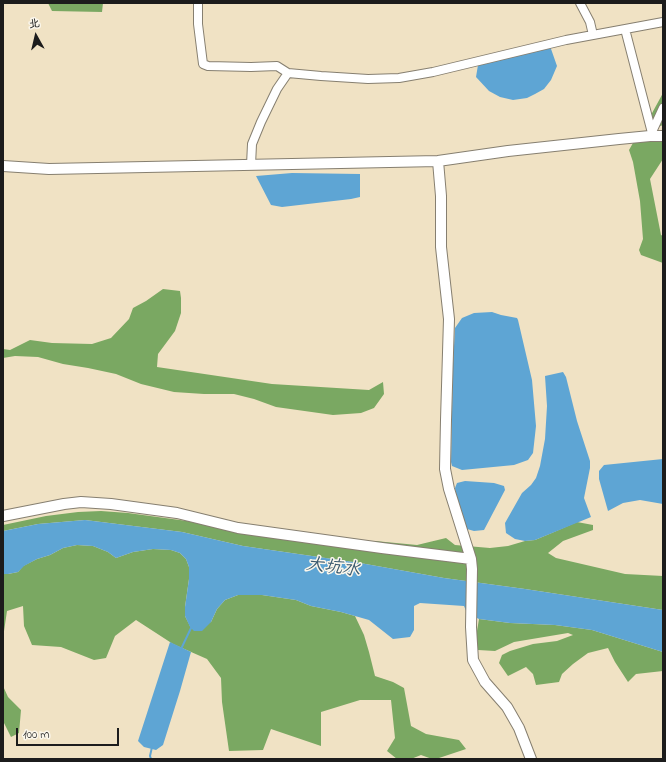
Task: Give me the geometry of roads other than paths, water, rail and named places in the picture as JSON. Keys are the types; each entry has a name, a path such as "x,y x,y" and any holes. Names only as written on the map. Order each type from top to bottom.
{"street":[{"path":"198,3 198,24 203,64 208,66 278,66 288,73 368,79 399,78 433,72 566,40 663,22"},
{"path":"580,3 590,22 593,35"},
{"path":"625,29 651,135"},
{"path":"251,165 252,144 277,89 288,73"},
{"path":"651,135 663,108"},
{"path":"3,166 49,169 438,161 508,151 651,135 663,136"},
{"path":"438,161 441,196 440,247 450,319 446,420 446,469 449,489 471,564 471,627 473,660 485,682 507,707 519,728 531,759"},
{"path":"3,516 81,502 111,504 177,513 238,528 382,548 471,564"}],"water":[{"path":"550,46 557,66 551,80 544,89 527,98 513,100 500,97 489,91 476,77 478,65"},
{"path":"292,173 360,174 360,197 282,207 271,205 256,176"},
{"path":"492,312 517,318 518,320 532,380 536,426 533,453 528,460 514,465 462,470 452,466 451,462 455,328 462,318 474,313"},
{"path":"563,372 566,377 577,421 590,461 584,498 591,517 535,540 525,541 515,539 506,533 505,523 522,493 536,478 540,466 545,439 547,406 545,376"},
{"path":"663,459 663,504 640,500 623,503 608,511 599,479 599,471 604,465"},
{"path":"465,481 494,483 504,486 505,490 484,530 474,531 467,529 456,496 455,488 457,483"},
{"name":"大坑水","path":"85,520 182,532 243,546 360,563 444,578 663,610 663,652 592,630 555,625 510,623 479,619 467,613 464,606 420,603 414,606 414,630 410,637 393,639 369,620 341,612 311,606 296,600 262,595 238,595 225,600 217,609 211,622 202,631 194,631 190,627 185,616 189,567 186,559 180,553 171,550 153,549 133,552 116,558 108,552 93,546 77,545 63,548 50,555 37,559 24,566 18,572 3,574 3,531 38,524"},
{"path":"170,642 191,652 163,745 156,750 144,747 138,741"}],"waterway":[{"path":"181,649 192,626"},
{"path":"151,759 150,756 152,747"}]}
